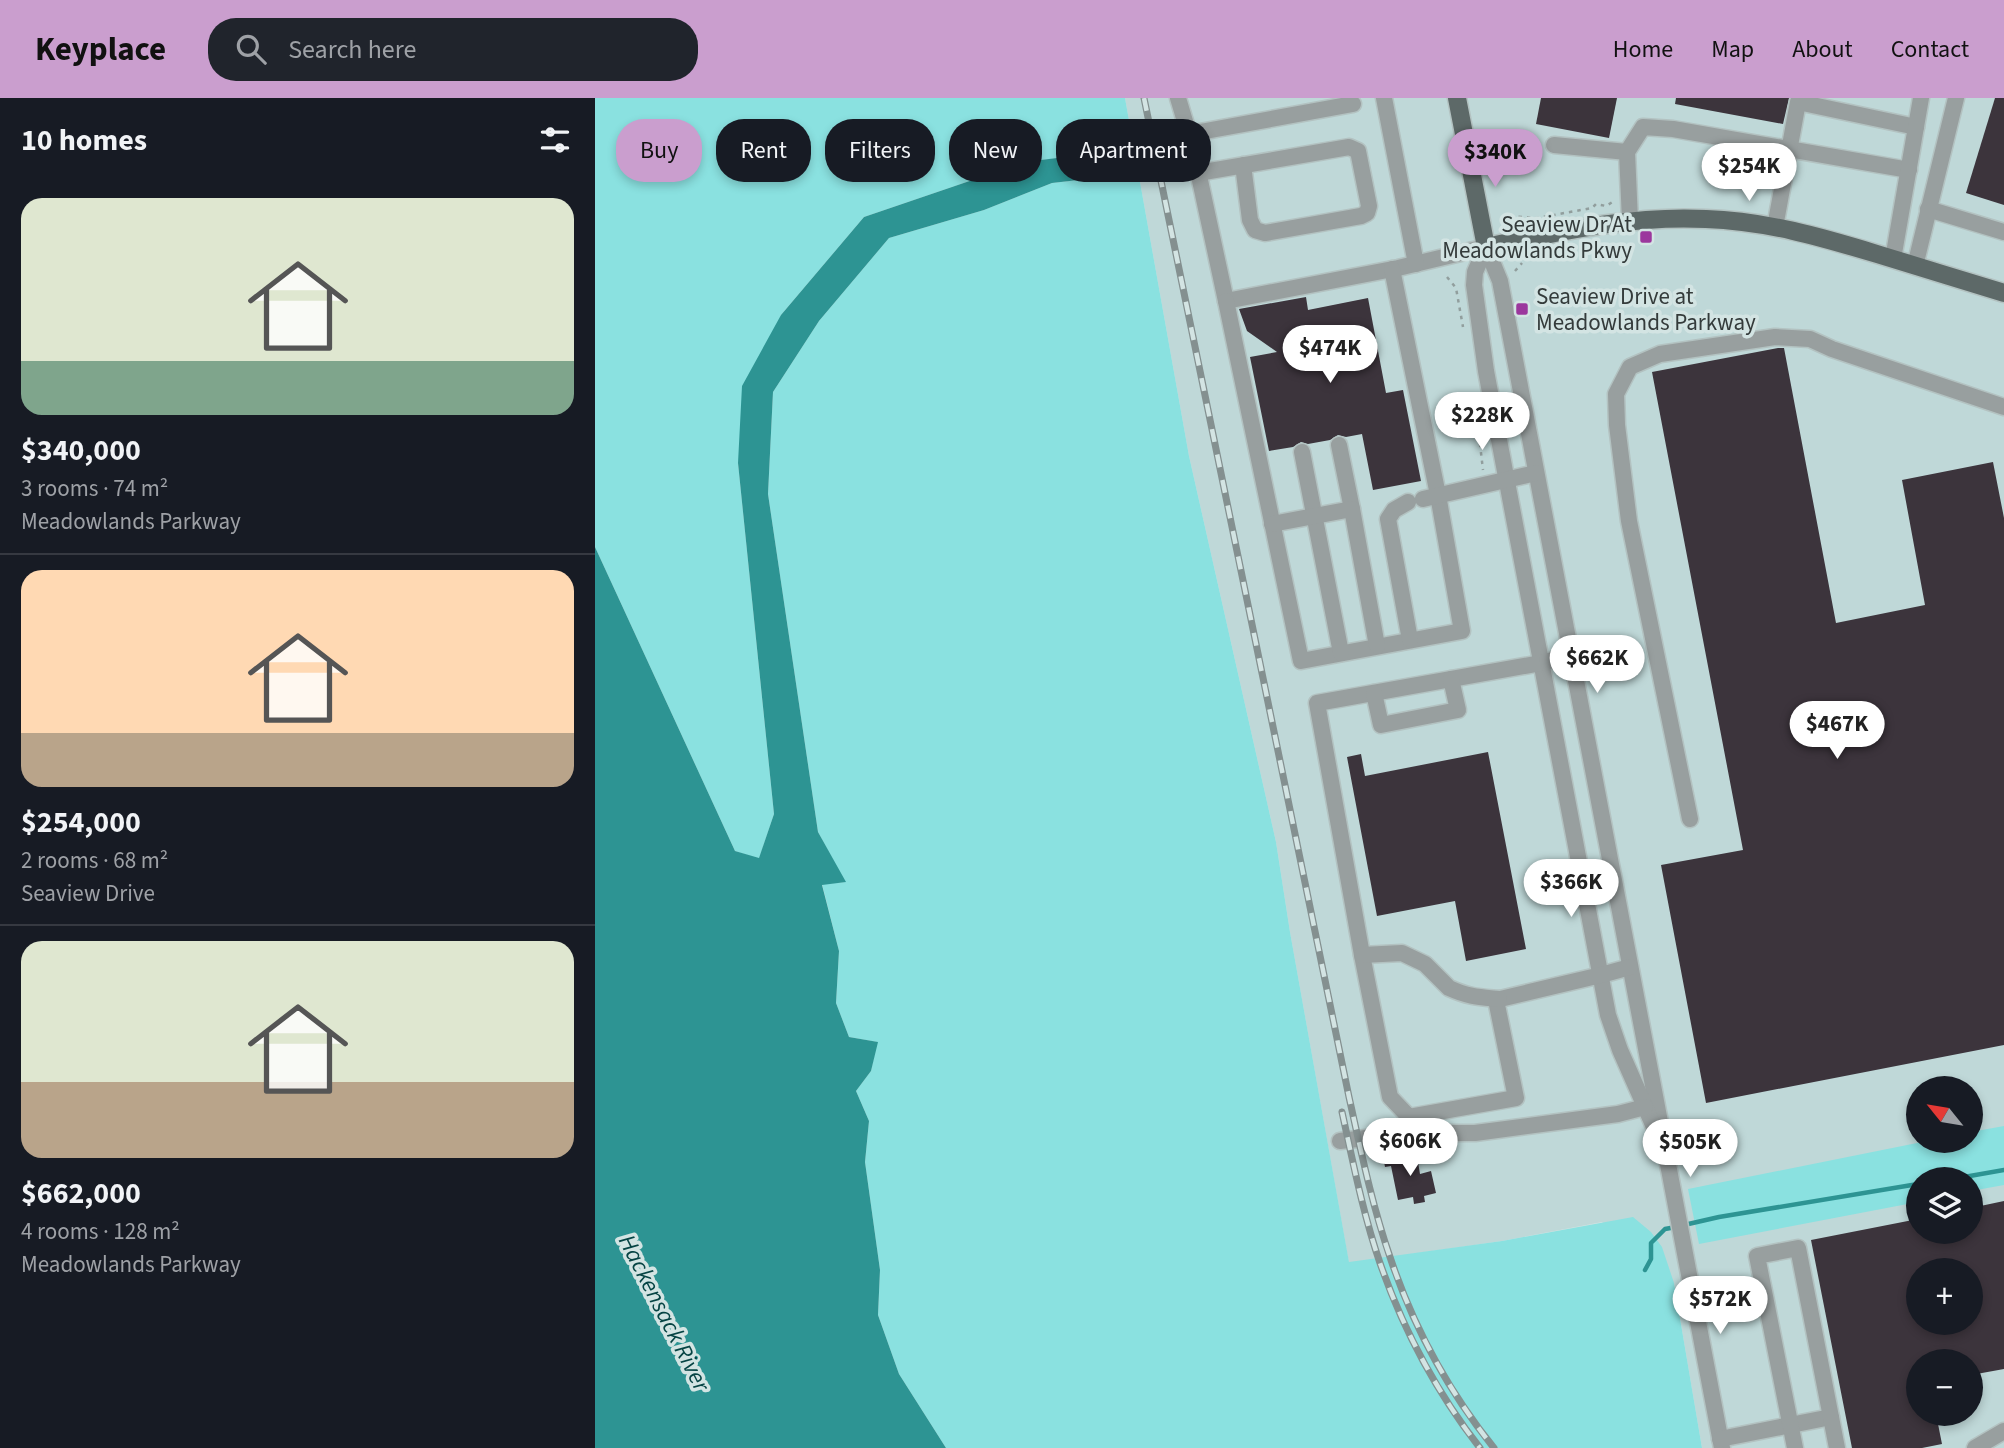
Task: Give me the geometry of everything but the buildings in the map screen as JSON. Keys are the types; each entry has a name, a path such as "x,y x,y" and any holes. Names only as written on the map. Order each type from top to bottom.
{"main road":[{"path":"1457,98 1486,247 1630,221 1706,218 1775,227 1816,236 2004,293"}],"street":[{"path":"1178,98 1184,119"},
{"path":"1384,98 1416,264"},
{"path":"1893,259 1921,98"},
{"path":"1915,266 1956,98"},
{"path":"1775,227 1798,102 1916,127"},
{"path":"1211,130 1353,104"},
{"path":"1630,221 1627,152 1643,127 1909,170"},
{"path":"1554,145 1627,152"},
{"path":"1211,171 1243,165 1349,147 1353,148 1358,151 1369,206 1367,213 1265,233 1255,230 1250,220 1243,165"},
{"path":"1200,182 1301,661 1462,631 1423,499 1392,269"},
{"path":"1928,209 2004,232"},
{"path":"1226,300 1392,269 1486,247"},
{"path":"1486,247 1500,281 1721,1444 1831,1417"},
{"path":"1486,247 1475,272 1474,285 1486,371 1601,975 1613,1033 1667,1156"},
{"path":"1689,819 1629,521 1617,425 1616,394 1630,367 1660,354 1775,337 1811,339 1832,349 2004,407"},
{"path":"1339,444 1377,646"},
{"path":"1302,452 1341,653"},
{"path":"1410,640 1388,519 1394,510 1423,499 1536,473"},
{"path":"1272,524 1352,509"},
{"path":"1499,999 1496,1000 1516,1098 1409,1117 1390,1097 1317,703 1541,663 1571,655"},
{"path":"1374,693 1381,725 1458,710 1451,679"},
{"path":"1362,955 1402,953 1425,964 1449,988 1467,996 1499,999 1630,967"},
{"path":"1340,1141 1409,1133 1475,1133 1618,1114 1645,1107"},
{"path":"1795,1448 1757,1256 1798,1248 1837,1448"},
{"path":"1975,1448 2004,1431"}],"path":[{"path":"1510,216 1537,218 1592,208 1596,204 1606,206 1615,201"},
{"path":"1515,271 1522,263"},
{"path":"1447,276 1456,288 1465,338"},
{"path":"1473,390 1484,476"}],"shaded area":[{"path":"595,98 1125,98 1129,119 1056,119 1056,158 1042,160 1042,119 949,119 949,182 966,182 864,217 781,315 738,463 774,814 759,859 735,851 595,547"},
{"path":"1125,98 2004,98 2004,1448 1702,1448 1674,1283 1602,1222 1502,1241 1349,1263 1276,842 1189,456 1140,182 1211,182 1211,119 1129,119"},
{"path":"1140,182 1189,456 1276,842 1349,1262 1502,1241 1633,1217 1651,1232 1662,1247 1674,1283 1702,1448 946,1448 899,1374 878,1315 880,1270 865,1162 869,1121 856,1091 871,1071 877,1042 849,1037 836,1003 839,951 822,884 845,882 818,832 768,494 773,392 819,321 889,238 984,210 1052,183"},
{"path":"2004,1126 2004,1185 1983,1189 1983,1167 1906,1167 1906,1204 1699,1244 1688,1189 1906,1145 1906,1153 1983,1153 1983,1130"}],"water":[{"name":"Hackensack River","path":"1056,158 1056,182 1061,182 984,210 889,238 819,321 773,392 768,494 818,832 846,882 822,885 839,951 836,1003 849,1037 878,1042 871,1071 856,1091 869,1121 865,1162 880,1270 878,1315 899,1374 946,1448 595,1448 595,547 735,851 759,858 774,814 738,463 742,386 781,315 864,217 966,182 1042,182 1042,160"}],"waterway":[{"path":"1983,1174 2004,1170"},
{"path":"1684,1225 1906,1186"},
{"path":"1645,1270 1651,1259 1651,1243 1665,1229 1676,1227"}],"railway":[{"path":"1144,98 1372,1198 1399,1283 1421,1333 1447,1381 1494,1448"},
{"path":"1342,1112 1368,1226 1389,1288 1410,1336 1436,1383 1480,1448"}],"place":[{"name":"Seaview Dr At Meadowlands Pkwy","path":"1646,237"},
{"name":"Seaview Drive at Meadowlands Parkway","path":"1522,309"}]}
